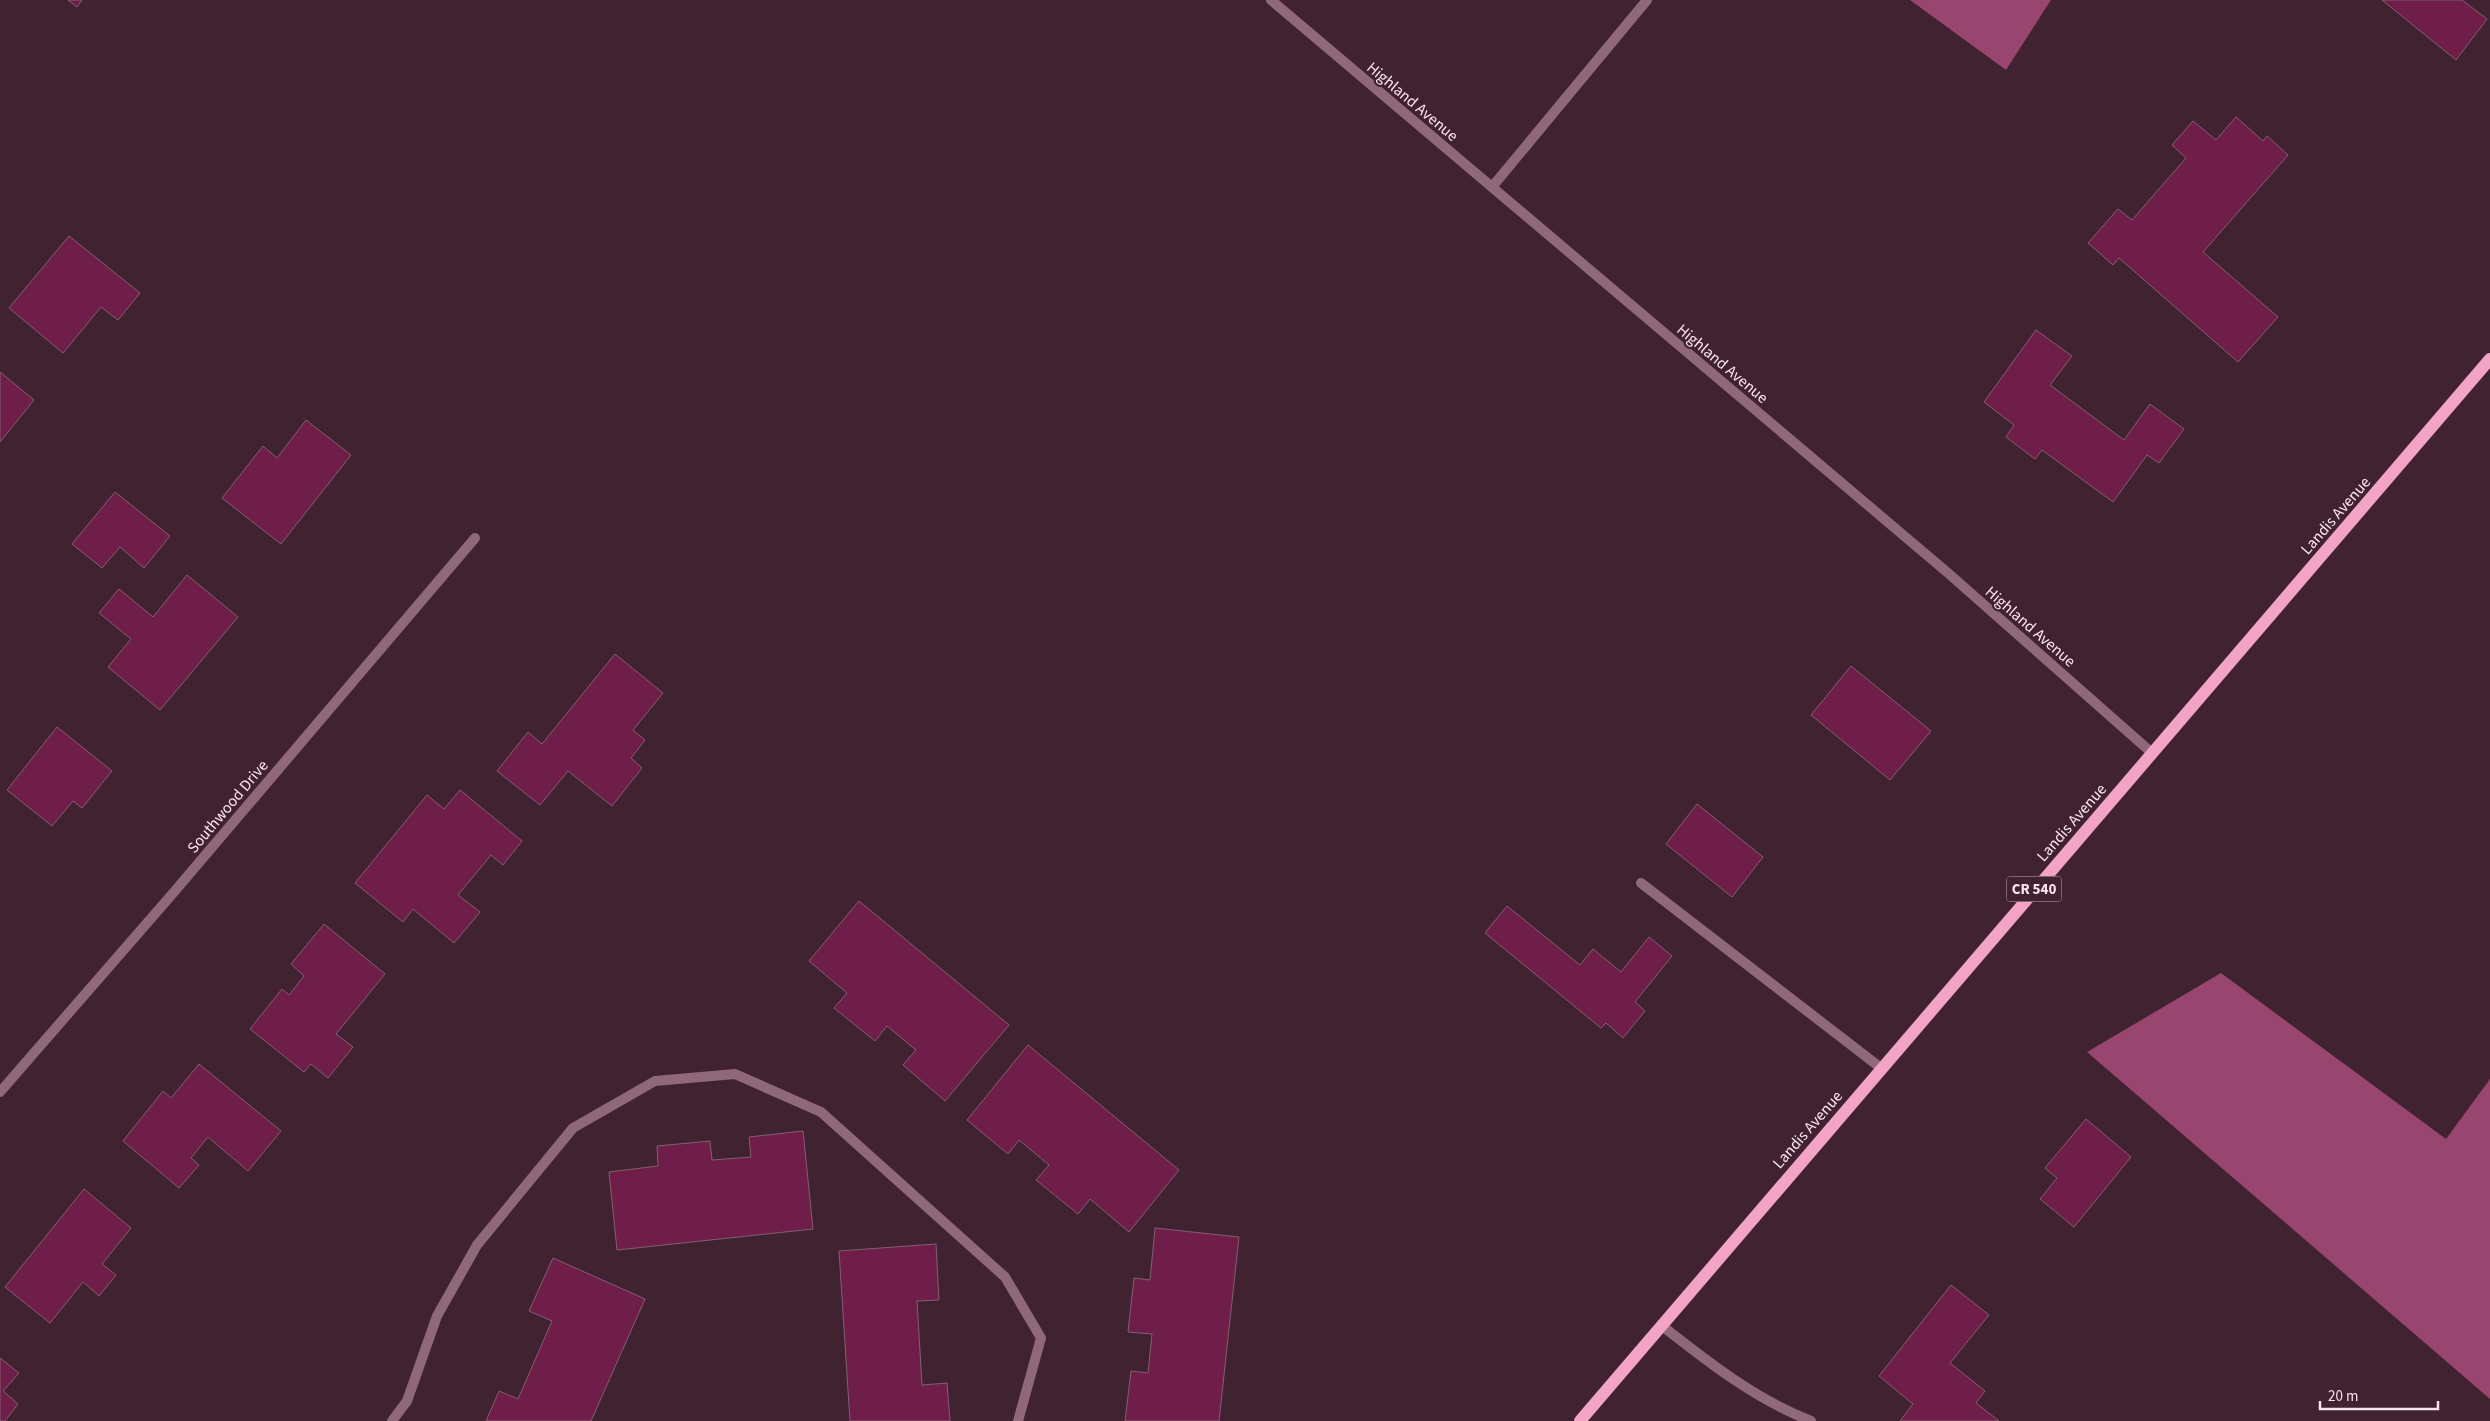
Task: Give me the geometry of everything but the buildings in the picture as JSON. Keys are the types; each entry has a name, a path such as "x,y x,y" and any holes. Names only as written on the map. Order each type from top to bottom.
{"main road":[{"name":"Landis Avenue","path":"1586,1419 1661,1326 1881,1068 2490,359"}],"street":[{"name":"Highland Avenue","path":"1271,0 1948,573 2152,753"},
{"path":"1492,187 1647,0"},
{"name":"Southwood Drive","path":"0,1092 174,892 475,538"},
{"path":"1641,883 1881,1068"},
{"path":"392,1421 406,1401 437,1316 477,1245 573,1128 655,1081 735,1074 821,1112 1005,1277 1041,1338 1018,1421"},
{"path":"1661,1326 1745,1388 1811,1421"}],"shaded area":[{"path":"1910,0 2051,0 2006,70"},
{"path":"2221,973 2446,1139 2490,1079 2490,1399 2087,1052"}]}
